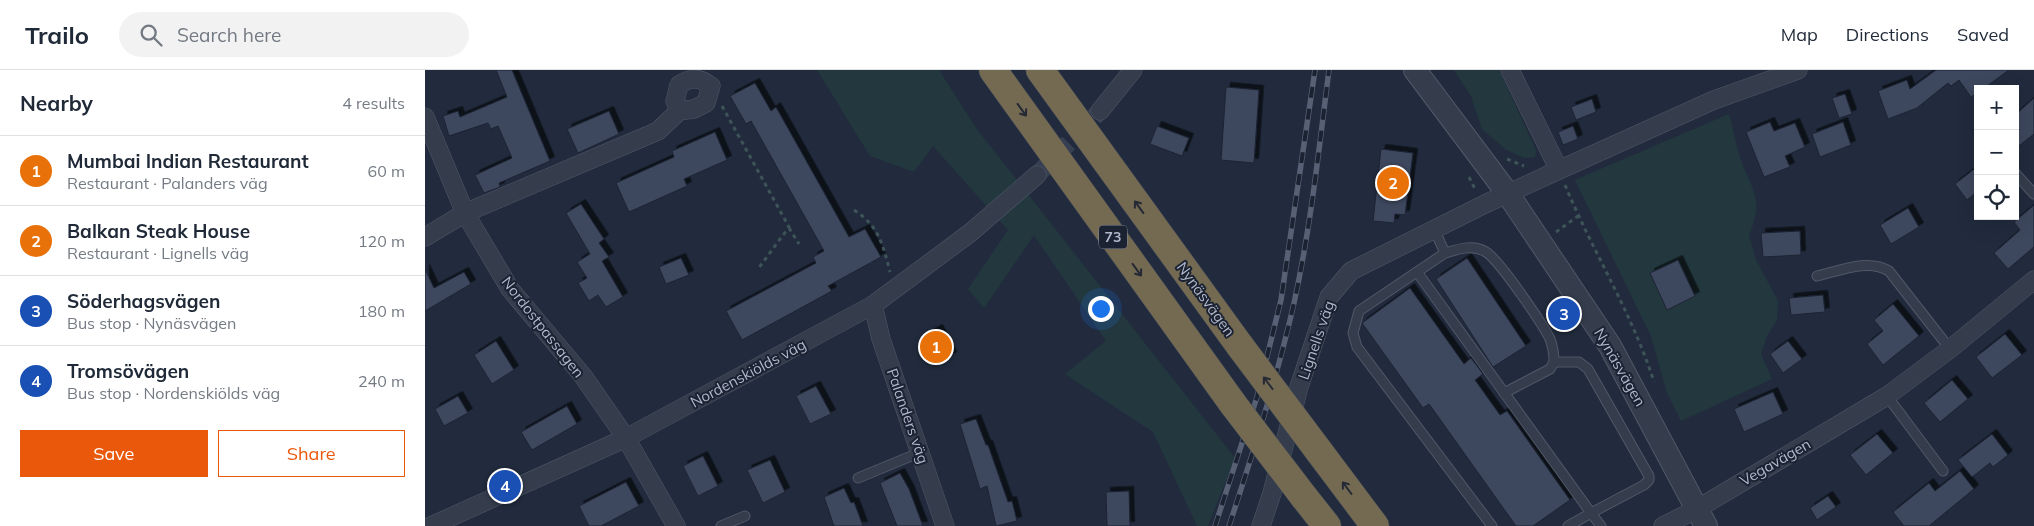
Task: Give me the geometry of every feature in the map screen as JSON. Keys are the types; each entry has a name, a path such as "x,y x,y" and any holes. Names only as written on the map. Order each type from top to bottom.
{"highway":[{"name":"73","path":"993,70 1233,404 1327,526"},
{"name":"Nynäsvägen","path":"1040,70 1240,346 1375,526"}],"street":[{"path":"1100,112 1133,70"},
{"name":"Nynäsvägen","path":"1415,70 1508,194 1610,346 1701,518"},
{"path":"1511,70 1556,165"},
{"name":"Lignells väg","path":"1261,526 1272,493 1299,387 1329,297 1351,272 1434,229 1508,194 1556,165 1714,100 1798,70"},
{"path":"425,237 465,213 658,131 679,111 694,109 706,103 711,86 703,80 689,78 679,85 675,102 679,111"},
{"name":"Nordostpassagen","path":"425,116 465,213 510,289 583,376 626,438 676,526"},
{"name":"Nordenskiölds väg","path":"431,526 626,438 873,305 970,233 1037,175"},
{"name":"Vegavägen","path":"1663,526 1701,518 1887,396 1950,349 2034,280"},
{"name":"Palanders väg","path":"873,305 881,338 945,526"}],"lane":[{"path":"2018,175 2034,194"},
{"path":"1434,229 1445,253"},
{"path":"1492,526 1357,347 1353,333 1359,311 1445,253 1463,247 1475,247 1486,252 1499,263 1550,339 1554,362 1550,369 1504,393"},
{"path":"1817,276 1868,264 1880,265 1889,271 1950,349"},
{"path":"1417,272 1601,526"},
{"path":"1554,362 1579,362 1588,368 1649,476 1649,480 1644,485 1568,526"},
{"path":"1887,396 1943,471"},
{"path":"858,478 921,452"},
{"path":"721,526 745,516"}],"path":[{"path":"711,86 799,244"},
{"path":"1503,156 1519,165 1538,167 1556,165 1580,221 1642,345 1655,386"},
{"path":"854,210 869,220 877,232 890,272"},
{"path":"758,269 789,227"}],"green space":[{"path":"817,70 939,70 976,128 1235,458 1208,526 1197,526 1153,432 1065,374 1106,341 1034,235 984,308 968,289 1008,230 933,146 914,172 870,156"},
{"path":"1454,70 1499,70 1536,150 1535,157 1524,158 1505,149 1482,129 1471,96"},
{"path":"1729,114 1739,155 1755,194 1756,211 1749,235 1756,260 1778,301 1777,320 1767,336 1761,354 1772,379 1681,421 1667,393 1651,336 1575,180"}],"building":[{"path":"496,70 512,70 550,161 499,183 500,187 484,193 475,175 512,158 498,126 491,129 488,123 449,136 443,116 458,111 460,117 507,97"},
{"path":"1936,70 2009,70 1988,85 1974,85 1974,95 1971,97 1959,80 1951,86 1948,83 1917,108 1888,119 1878,91 1907,80 1910,89"},
{"path":"755,83 771,111 776,107 849,237 865,229 881,257 828,286 832,291 742,340 726,311 816,263 813,257 824,251 751,121 746,124 730,96"},
{"path":"1226,87 1259,90 1254,163 1221,160"},
{"path":"1845,94 1852,114 1839,118 1832,98"},
{"path":"2034,98 2034,134 2019,146 2019,130 2019,111"},
{"path":"1592,99 1596,112 1576,120 1571,107"},
{"path":"609,111 619,134 578,153 567,129"},
{"path":"1770,122 1774,131 1795,123 1805,147 1785,156 1790,167 1764,177 1746,132"},
{"path":"1843,122 1851,145 1820,157 1812,134"},
{"path":"1157,126 1189,138 1182,156 1150,144"},
{"path":"1573,126 1578,139 1563,145 1558,132"},
{"path":"715,132 727,160 684,179 687,186 629,212 616,183 674,157 672,151"},
{"path":"1381,149 1413,153 1405,215 1395,214 1394,223 1373,221"},
{"path":"1974,169 1974,194 1967,200 1955,184"},
{"path":"581,204 604,239 599,243 609,257 602,261 623,297 606,307 598,295 589,301 578,283 587,278 577,262 590,254 566,213"},
{"path":"2034,205 2034,247 2008,269 1994,253 2020,230 2014,222 2019,220 2019,218"},
{"path":"1908,208 1919,227 1891,244 1880,225"},
{"path":"1800,231 1801,255 1763,257 1761,233"},
{"path":"681,258 689,275 666,284 659,267"},
{"path":"1467,258 1526,346 1493,367 1436,279"},
{"path":"1678,260 1695,296 1667,310 1650,273"},
{"path":"425,269 434,288 464,272 471,284 425,311"},
{"path":"1410,288 1464,364 1471,358 1483,374 1475,380 1500,415 1507,411 1570,500 1533,526 1516,526 1429,404 1423,408 1362,323"},
{"path":"1823,295 1825,312 1791,315 1789,298"},
{"path":"1893,304 1919,336 1883,365 1867,344 1883,331 1874,320"},
{"path":"938,329 952,356 933,366 919,339"},
{"path":"2005,334 2022,355 1992,378 1976,357"},
{"path":"496,341 514,370 492,384 474,355"},
{"path":"1788,341 1802,359 1783,373 1770,354"},
{"path":"1952,380 1968,399 1940,422 1924,403"},
{"path":"816,386 831,414 810,424 796,396"},
{"path":"1773,392 1783,414 1744,432 1734,409"},
{"path":"458,396 468,413 444,426 435,409"},
{"path":"567,406 577,424 532,450 521,432"},
{"path":"976,419 986,445 988,445 1008,502 1012,501 1017,521 996,526 987,486 980,489 960,424"},
{"path":"1877,434 1893,453 1866,475 1850,455"},
{"path":"1992,434 2008,455 1993,467 1990,463 1972,477 1958,460"},
{"path":"703,456 718,486 698,496 683,466"},
{"path":"770,460 785,492 763,503 747,470"},
{"path":"1960,471 1974,489 1929,526 1904,526 1893,512 1929,483 1935,491"},
{"path":"900,473 909,489 923,526 897,526 880,483"},
{"path":"626,482 639,506 601,526 589,526 579,506"},
{"path":"844,488 851,503 854,502 863,526 834,526 824,497"},
{"path":"1129,491 1130,526 1107,526 1106,492"},
{"path":"1828,496 1836,507 1817,520 1810,508"}],"tunnel":[{"path":"1037,175 1100,111"}],"railway":[{"path":"1215,526 1257,397 1281,300 1315,70"},
{"path":"1229,526 1256,443 1294,303 1310,216 1329,70"}],"place":[{"name":"Balkan Steak House","path":"1393,183"},
{"name":"Söderhagsvägen","path":"1564,314"},
{"name":"Mumbai Indian Restaurant","path":"936,347"},
{"name":"Tromsövägen","path":"505,486"}]}
